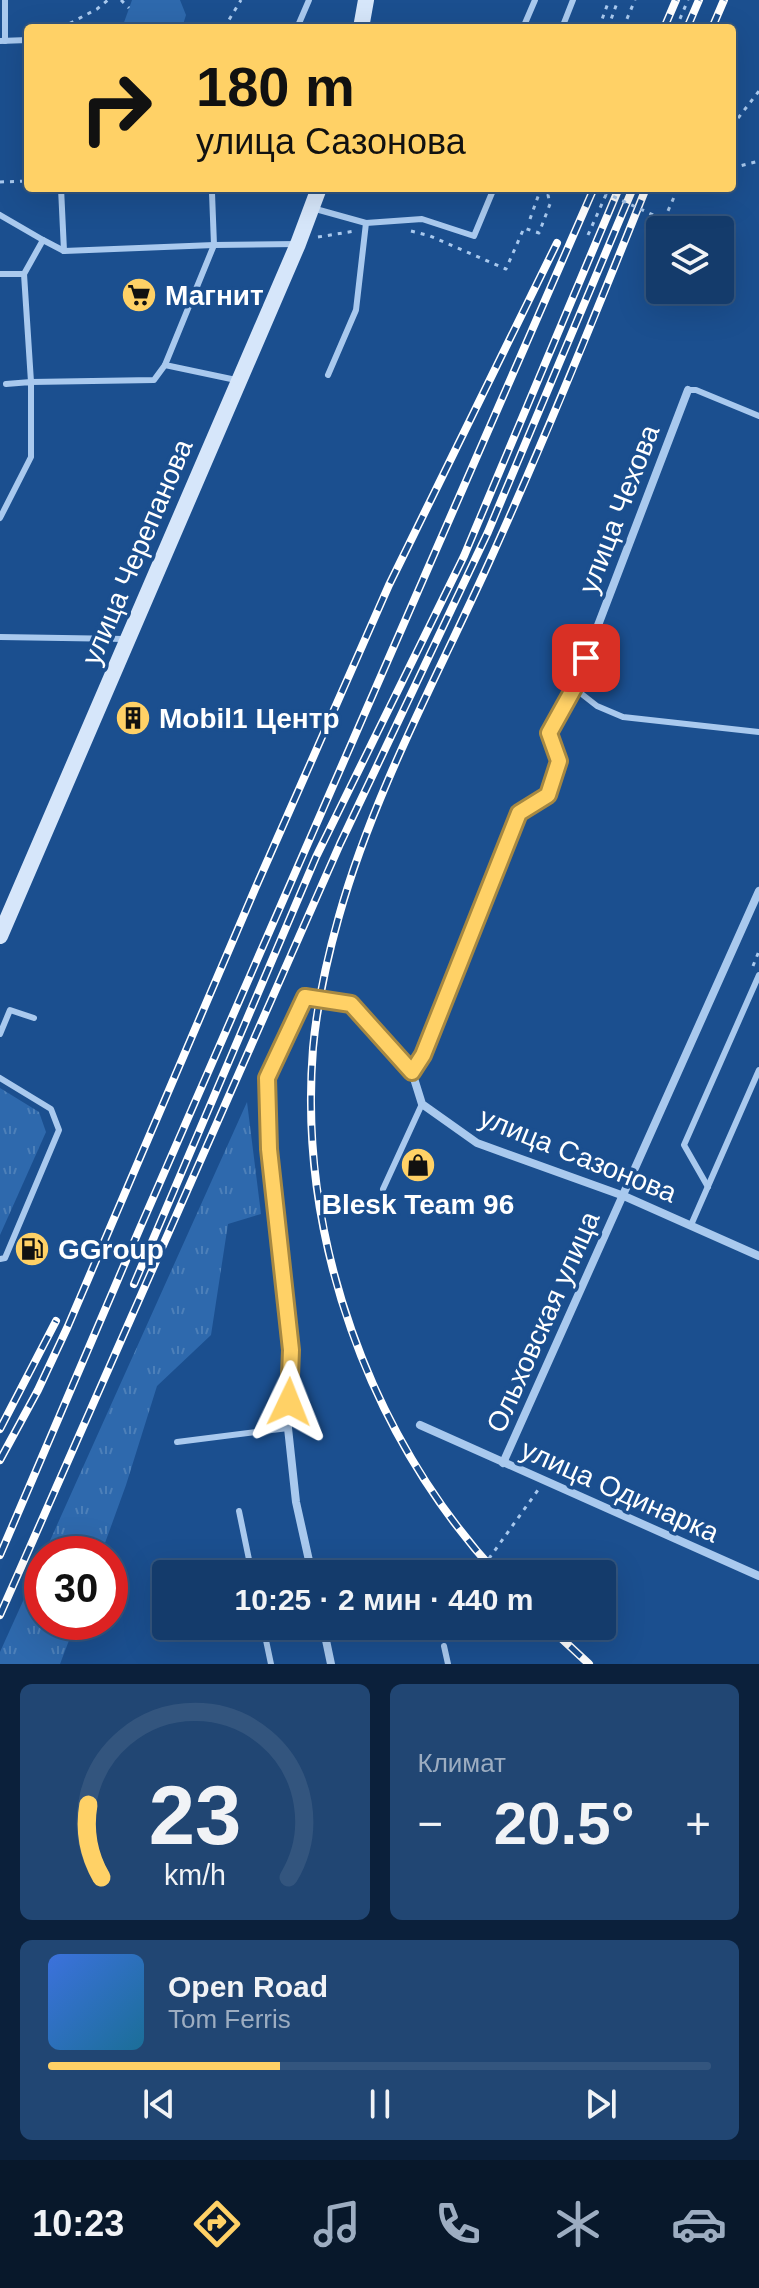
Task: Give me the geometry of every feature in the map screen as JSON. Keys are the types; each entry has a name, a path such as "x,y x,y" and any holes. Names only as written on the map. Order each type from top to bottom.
{"main road":[{"path":"362,24 366,0"},
{"name":"улица Черепанова","path":"0,936 4,912 128,639 318,192"}],"street":[{"name":"улица Чехова","path":"412,1072 423,1055 519,813 548,795 559,761 549,733 574,688 688,390"},
{"name":"Ольховская улица","path":"503,1463 759,891"},
{"path":"309,1560 296,1502 288,1428 291,1350 269,1149 267,1078 305,997 351,1004 412,1072 422,1104"},
{"name":"улица Сазонова","path":"422,1104 477,1143 624,1196 759,1256"},
{"name":"улица Одинарка","path":"420,1425 759,1576"},
{"path":"326,1640 331,1664"}],"lane":[{"path":"5,0 3,41 24,40"},
{"path":"299,24 309,0"},
{"path":"525,24 535,0"},
{"path":"564,24 573,0"},
{"path":"61,192 64,251"},
{"path":"6,384 154,380 165,365 214,245 212,192"},
{"path":"312,208 366,226 422,219 474,236 492,192"},
{"path":"0,215 64,251 298,244"},
{"path":"328,375 356,310 366,226"},
{"path":"0,518 31,457 31,382 24,274 43,240"},
{"path":"0,274 24,274"},
{"path":"165,365 239,381"},
{"path":"688,390 696,390 759,416"},
{"path":"0,637 128,639"},
{"path":"574,688 597,706 623,717 759,732"},
{"path":"708,1187 684,1145 759,975"},
{"path":"0,1034 10,1010 34,1018"},
{"path":"691,1225 759,1070"},
{"path":"0,1078 51,1109 59,1130 5,1258 0,1259"},
{"path":"383,1189 422,1104"},
{"path":"177,1442 288,1428"},
{"path":"239,1511 249,1560"},
{"path":"266,1640 271,1664"},
{"path":"444,1646 448,1664"}],"path":[{"path":"69,24 108,0"},
{"path":"121,0 129,8"},
{"path":"226,24 241,0"},
{"path":"600,24 609,0"},
{"path":"609,24 618,0"},
{"path":"625,24 635,0"},
{"path":"678,24 688,0"},
{"path":"736,121 759,91"},
{"path":"736,167 759,161"},
{"path":"0,182 24,181"},
{"path":"530,219 540,192"},
{"path":"430,236 506,269 524,228 539,233 550,204 549,192"},
{"path":"588,235 607,192"},
{"path":"612,192 664,220 676,192"},
{"path":"318,237 366,226"},
{"path":"488,1560 544,1482"}],"green space":[{"path":"132,0 180,0 186,15 183,24 123,24"},
{"path":"0,1088 39,1112 46,1132 0,1235"},
{"path":"247,1102 261,1214 228,1224 211,1335 157,1386 108,1536 52,1536"},
{"path":"24,1599 24,1640 69,1640 60,1664 0,1664 0,1652"}],"railway":[{"path":"666,24 676,0"},
{"path":"689,24 699,0"},
{"path":"714,24 724,0"},
{"path":"0,1555 592,192"},
{"path":"134,1284 316,857 464,556 617,192"},
{"path":"0,1615 340,844 488,532 631,192"},
{"path":"486,1560 452,1519 412,1459 379,1396 351,1330 331,1261 317,1191 311,1119 313,1048 323,982 335,932 369,827 528,475 644,192"},
{"path":"0,1460 68,1326 389,585 557,243"},
{"path":"0,1429 56,1321"},
{"path":"563,1640 589,1664"}],"place":[{"name":"Магнит","path":"139,295"},
{"name":"Mobil1 Центр","path":"133,718"},
{"name":"Blesk Team 96","path":"418,1165"},
{"name":"GGroup","path":"32,1249"}],"route":[{"path":"289,1402 291,1350 269,1149 267,1078 305,997 351,1004 412,1072 423,1055 519,813 548,795 559,761 549,733 574,688 586,658"}]}
